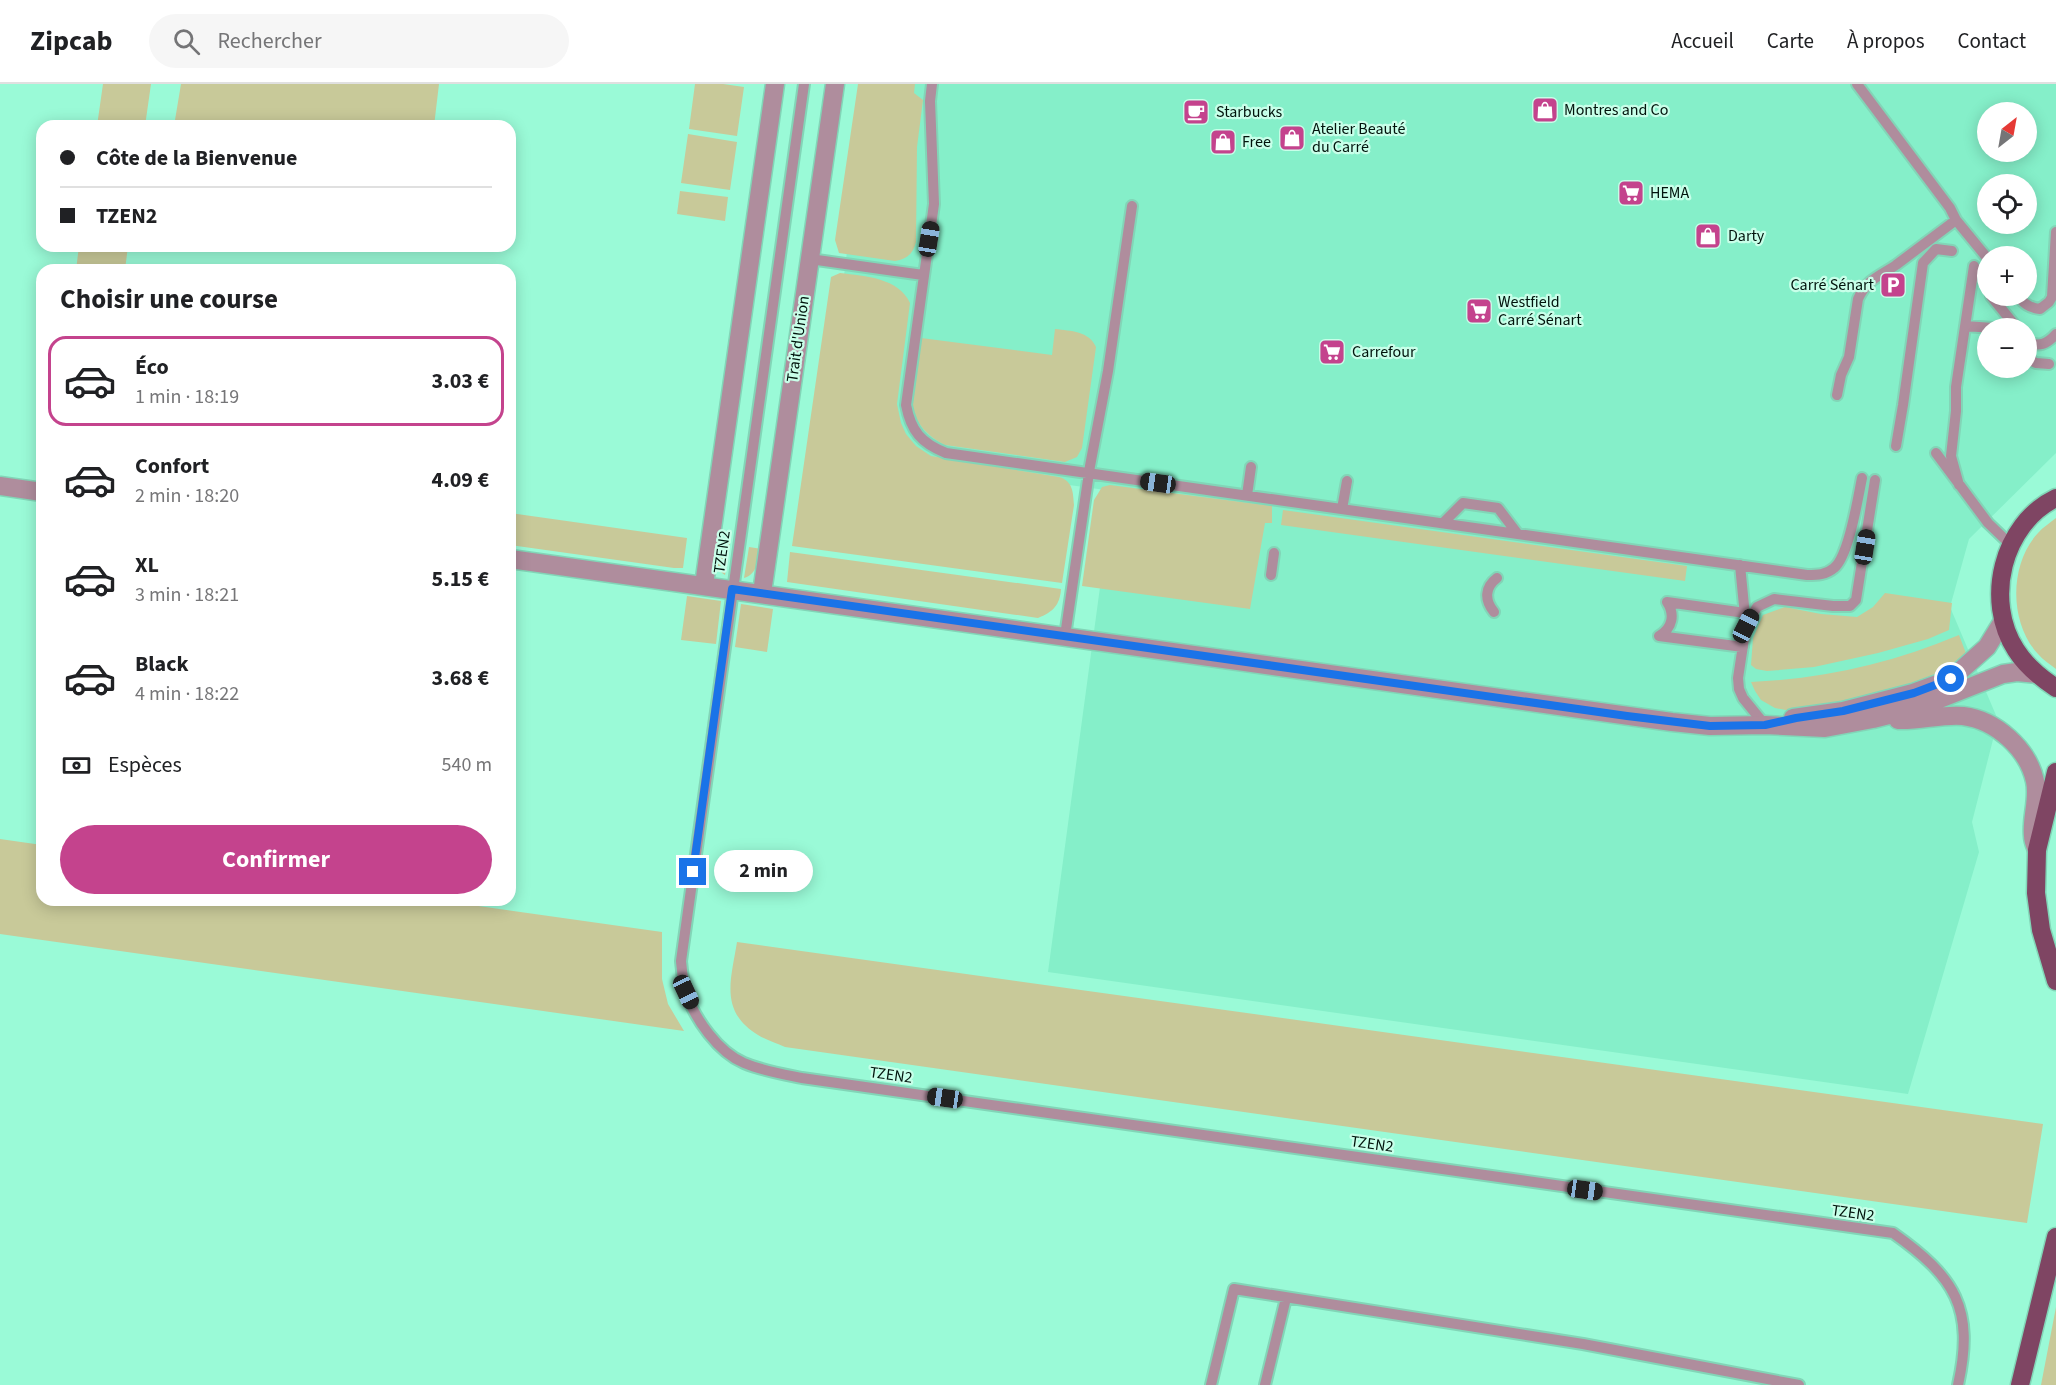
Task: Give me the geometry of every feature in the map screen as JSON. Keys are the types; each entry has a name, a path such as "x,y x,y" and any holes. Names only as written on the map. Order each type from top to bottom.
{"main road":[{"path":"2056,498 2046,503 2022,526 2006,555 2000,588 2003,621 2016,650 2036,674 2056,688"},
{"path":"2056,772 2037,850 2036,893 2041,930 2056,981"},
{"path":"2020,1385 2056,1237"}],"street":[{"path":"704,585 775,84"},
{"name":"Trait d'Union","path":"762,593 835,84"},
{"path":"0,486 36,491"},
{"path":"516,560 1710,726 1765,725 1825,728 1917,708 2003,674 2017,672 2036,674"},
{"path":"1765,725 1843,711 1914,693 1951,679 1987,647 2003,621"},
{"path":"1873,719 1909,721 1962,716 1992,726 2006,737 2018,747 2035,781 2036,804 2032,837 2037,850"}],"lane":[{"name":"TZEN2","path":"804,84 681,961 686,992 698,1018 714,1041 741,1062 767,1071 802,1078 1893,1233 1922,1254 1943,1276 1958,1301 1965,1338 1958,1385"},
{"path":"932,84 930,101 934,204 906,405 909,423 930,447 946,453 1807,575 1822,575 1835,568 1841,558 1847,543 1862,478"},
{"path":"1857,84 1977,246"},
{"path":"1065,636 1132,206"},
{"path":"1837,395 1841,375 1849,357 1861,293 1877,275 1892,267 1956,220"},
{"path":"2028,306 2040,309 2049,302 2053,289 2056,232"},
{"path":"1896,446 1904,405 1923,263 1936,249 1952,251"},
{"path":"810,259 923,275"},
{"path":"1959,485 1951,456 1956,387 1974,266"},
{"path":"1999,306 2009,318"},
{"path":"1965,326 1977,327"},
{"path":"2037,344 2044,344 2056,334"},
{"path":"2037,363 2049,364"},
{"path":"1936,453 1988,523 2011,545"},
{"path":"1247,495 1251,467"},
{"path":"1746,626 1757,608 1774,599 1833,606 1850,606 1856,600 1875,480"},
{"path":"1342,508 1347,481"},
{"path":"1443,523 1463,503 1498,508 1517,533"},
{"path":"1271,575 1274,553"},
{"path":"1740,565 1746,626 1738,678 1739,689 1743,698 1765,725"},
{"path":"1494,612 1488,605 1487,594 1490,585 1497,578"},
{"path":"1743,647 1659,636 1668,629 1672,619 1671,608 1667,602 1745,613"},
{"path":"1211,1385 1234,1289 1582,1344 1800,1385"},
{"path":"1265,1385 1287,1298"}],"shaded area":[{"path":"103,84 151,84 146,120 98,120"},
{"path":"181,84 439,84 435,120 175,120"},
{"path":"695,84 744,87 737,136 689,129"},
{"path":"858,84 915,84 914,93 923,100 917,147 916,242 911,253 895,261 839,253 835,240"},
{"path":"868,84 2056,84 2056,453 1969,539 1950,607 1998,720 1972,822 1979,852 1908,1094 1048,972 1113,491 822,451"},
{"path":"688,134 737,142 730,190 681,183"},
{"path":"680,191 728,197 725,221 677,214"},
{"path":"78,252 127,252 126,264 77,264"},
{"path":"840,273 870,277 890,283 905,295 910,303 897,404 901,423 906,434 916,446 931,456 1059,477 1070,484 1074,505 1062,583 792,546 831,277"},
{"path":"1055,329 1084,335 1096,347 1082,448 1077,457 1065,462 945,445 919,423 912,403 921,338 1052,355"},
{"path":"1110,485 1272,506 1272,523 1265,523 1250,609 1082,586 1094,500 1102,487"},
{"path":"1283,510 1687,566 1685,581 1281,525"},
{"path":"516,514 687,538 683,568 516,546"},
{"path":"2056,518 2056,669 2040,656 2028,641 2022,626 2016,594 2022,561 2028,546 2040,531"},
{"path":"716,542 730,544 725,575 719,569"},
{"path":"749,547 762,549 752,574 744,578"},
{"path":"790,552 1061,589 1055,607 1038,618 787,582"},
{"path":"1885,593 1952,603 1949,630 1928,639 1878,653 1814,667 1767,671 1756,669 1751,665 1753,638 1763,615 1785,607 1821,614 1857,617 1873,607"},
{"path":"687,596 721,601 716,644 681,640"},
{"path":"741,604 773,609 767,652 735,647"},
{"path":"1959,635 1967,656 1946,674 1881,696 1791,711 1775,708 1761,700 1751,682 1805,677 1857,668 1909,654"},
{"path":"0,839 36,844 36,906 478,906 662,932 662,979 668,1004 684,1031 0,934"},
{"path":"737,942 2043,1124 2027,1223 785,1047 758,1035 737,1016 731,994 731,982"},
{"path":"2056,1307 2056,1385 2041,1385"}],"place":[{"name":"Montres and Co","path":"1545,110"},
{"name":"Starbucks","path":"1196,112"},
{"name":"Atelier Beauté du Carré","path":"1292,138"},
{"name":"Free","path":"1223,142"},
{"name":"HEMA","path":"1631,193"},
{"name":"Darty","path":"1708,236"},
{"name":"Carré Sénart","path":"1893,285"},
{"name":"Westfield Carré Sénart","path":"1479,311"},
{"name":"Carrefour","path":"1332,352"}],"route":[{"path":"693,872 732,589 1710,726 1765,725 1843,711 1914,693 1951,679"}]}
